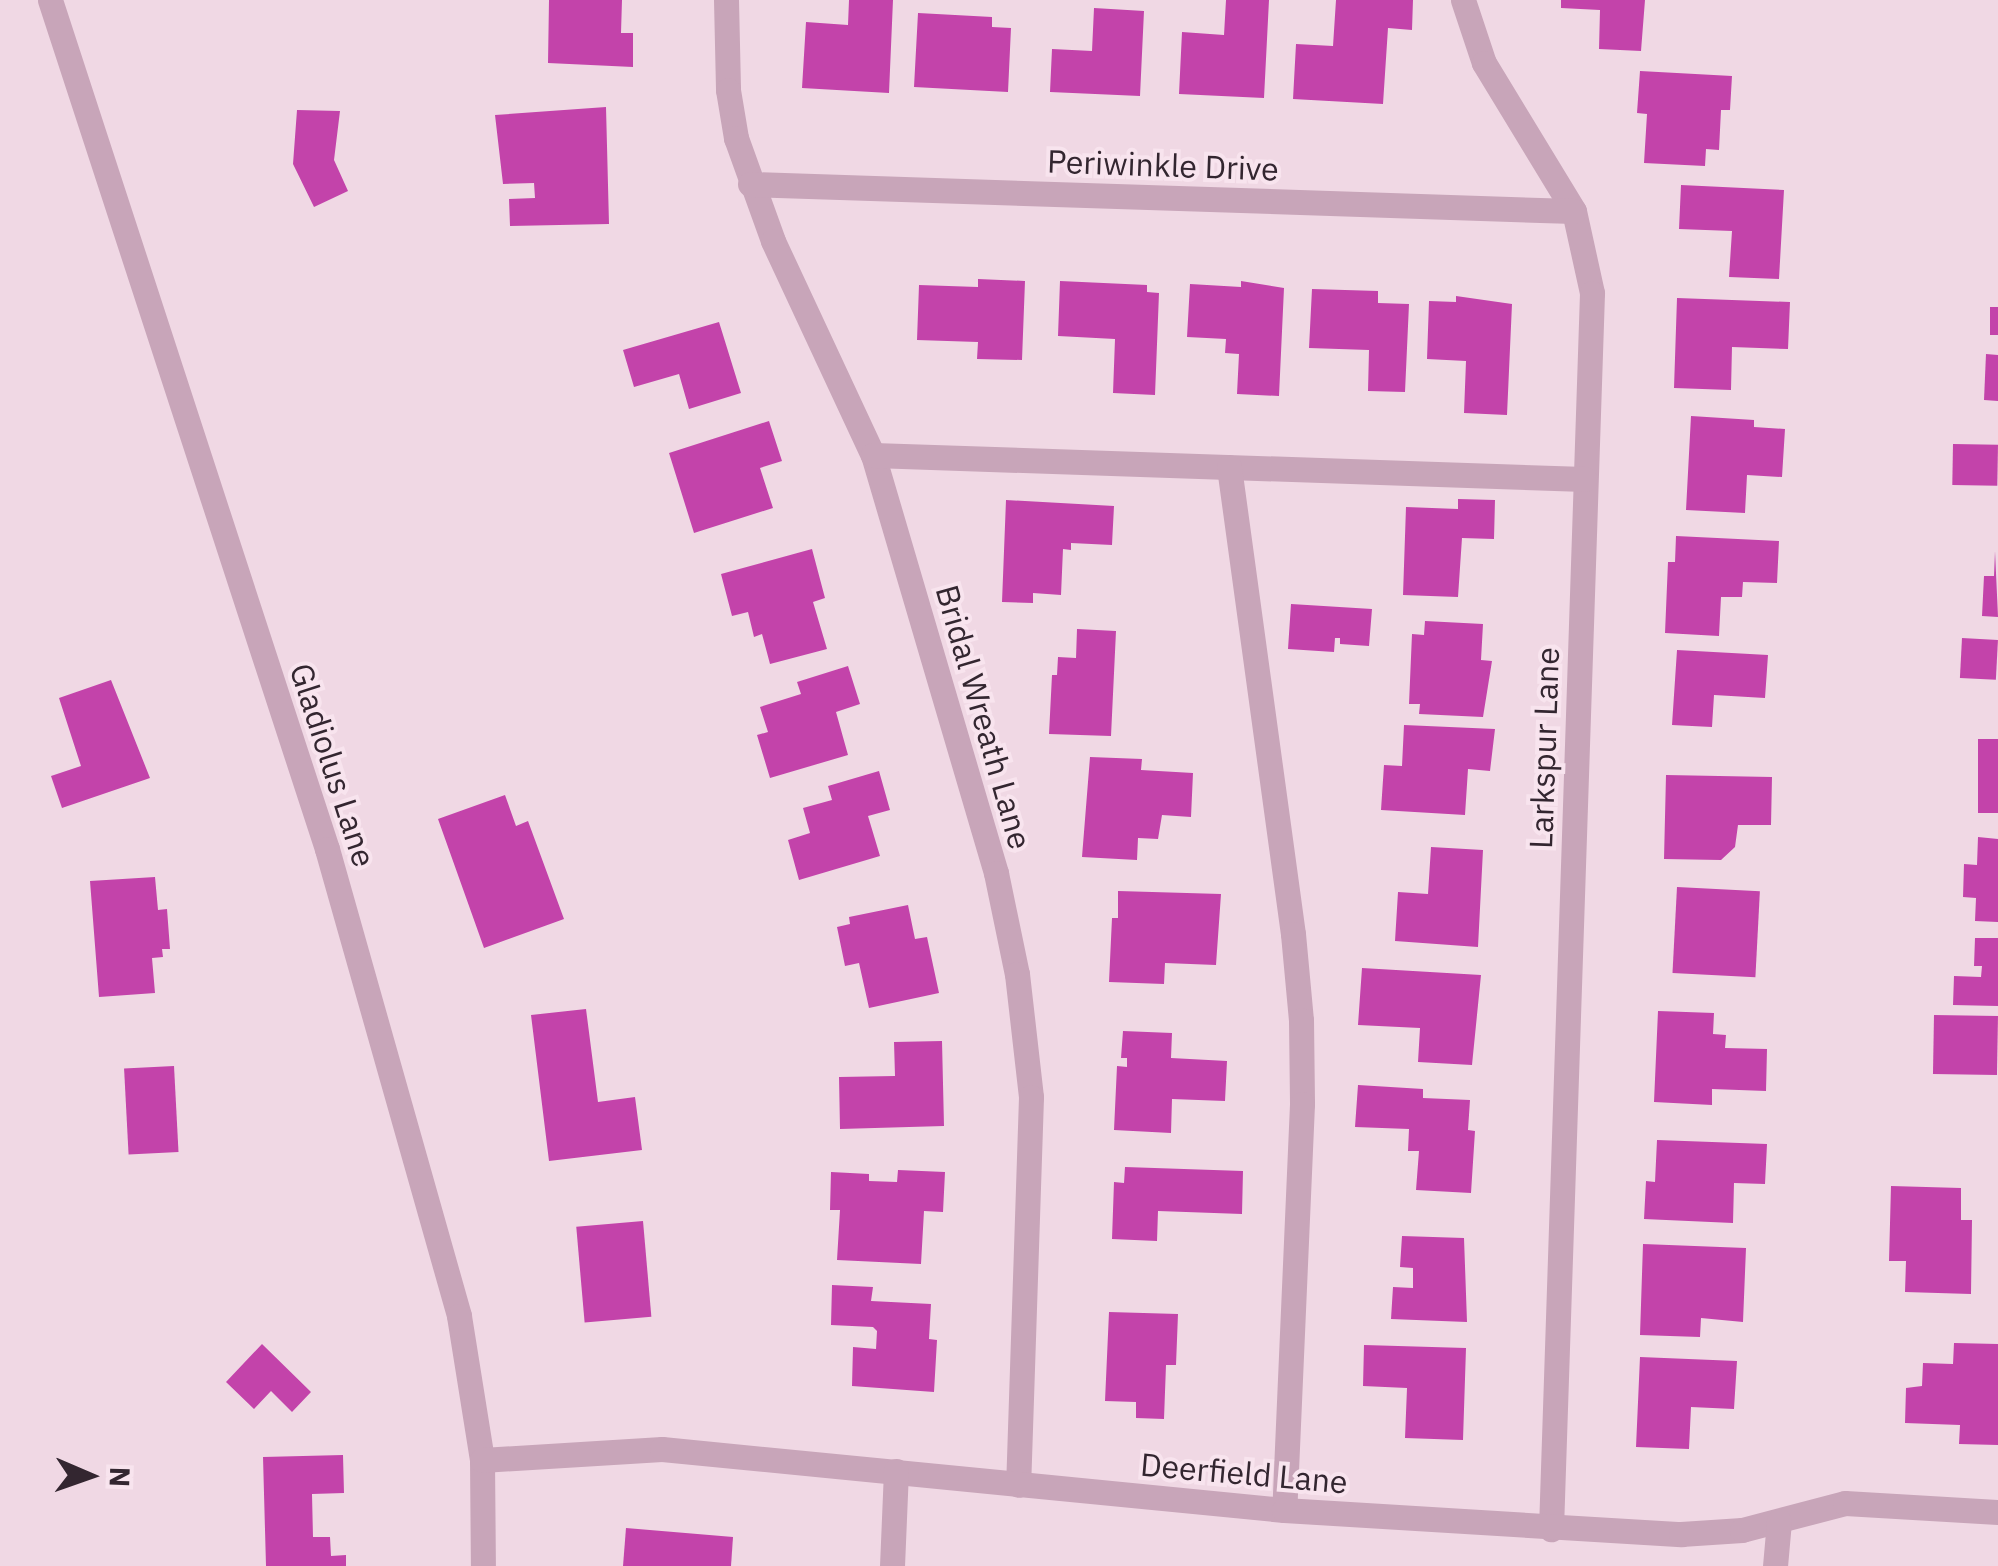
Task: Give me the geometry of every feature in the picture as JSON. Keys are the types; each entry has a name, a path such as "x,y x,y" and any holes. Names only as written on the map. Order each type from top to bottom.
{"street":[{"name":"Gladiolus Lane","path":"50,0 327,848 460,1316 482,1460 482,1566"},
{"name":"Bridal Wreath Lane","path":"726,0 728,90 750,184 873,454 996,874 1017,974 1030,1096 1018,1485"},
{"name":"Larkspur Lane","path":"1463,0 1484,63 1557,177 1574,212 1592,294 1551,1529"},
{"name":"Periwinkle Drive","path":"750,184 1574,212"},
{"path":"873,454 1585,479"},
{"path":"1230,468 1301,1020 1302,1104 1284,1510"},
{"name":"Deerfield Lane","path":"482,1460 662,1449 1284,1510 1682,1534 1742,1530 1844,1503 1998,1512"},
{"path":"892,1566 896,1471"},
{"path":"1775,1566 1779,1521"}],"building":[{"path":"549,0 622,0 621,33 633,33 633,67 548,63"},
{"path":"849,0 893,0 889,93 802,88 806,22 848,25"},
{"path":"1226,0 1269,0 1264,98 1179,94 1182,32 1224,35"},
{"path":"1336,0 1413,0 1412,30 1388,28 1383,104 1293,99 1296,44 1333,46"},
{"path":"1561,0 1645,0 1641,51 1599,49 1600,10 1561,8"},
{"path":"1094,8 1144,11 1140,96 1050,92 1052,49 1092,51"},
{"path":"918,13 992,17 992,27 1011,28 1008,92 914,87"},
{"path":"1640,71 1732,76 1730,110 1721,110 1719,150 1706,149 1705,166 1644,163 1647,114 1637,113"},
{"path":"606,107 609,224 510,226 509,199 535,198 534,183 503,184 495,115"},
{"path":"297,110 340,111 334,160 348,191 314,207 293,164"},
{"path":"1681,185 1784,190 1779,279 1729,277 1732,231 1679,229"},
{"path":"978,279 1025,281 1022,360 977,359 978,342 917,340 919,285 978,287"},
{"path":"1060,281 1147,285 1147,292 1159,293 1155,395 1113,393 1115,339 1058,336"},
{"path":"1241,281 1284,288 1279,396 1237,394 1239,354 1225,353 1226,339 1187,337 1190,284 1241,287"},
{"path":"1312,289 1378,291 1378,303 1409,304 1405,392 1368,391 1369,350 1309,348"},
{"path":"1456,296 1512,304 1507,415 1464,413 1466,361 1427,359 1429,301 1456,302"},
{"path":"1677,298 1790,302 1788,349 1732,347 1731,390 1674,388"},
{"path":"1990,307 1998,307 1998,335 1990,335"},
{"path":"719,322 741,393 689,409 679,374 634,387 623,350"},
{"path":"1986,354 1998,355 1998,401 1984,400"},
{"path":"1691,416 1754,420 1754,427 1785,429 1782,477 1747,475 1745,513 1686,510"},
{"path":"769,421 782,461 760,468 773,508 694,533 669,453"},
{"path":"1953,444 1998,445 1997,486 1952,485"},
{"path":"1458,499 1495,500 1494,539 1462,538 1458,597 1403,595 1406,507 1458,509"},
{"path":"1006,500 1114,506 1112,545 1071,543 1071,550 1063,549 1061,595 1033,593 1033,603 1002,602"},
{"path":"1676,536 1779,541 1777,583 1743,582 1742,597 1721,597 1719,636 1665,633 1668,562 1675,562"},
{"path":"812,549 825,598 813,602 827,649 770,664 762,634 754,637 748,612 732,616 721,574"},
{"path":"1995,551 1998,617 1982,616 1984,576 1994,576"},
{"path":"1291,604 1372,609 1369,646 1340,644 1340,638 1335,638 1334,652 1288,649"},
{"path":"1425,621 1483,624 1481,660 1492,661 1483,717 1419,714 1420,704 1409,704 1412,634 1424,635"},
{"path":"1077,629 1116,631 1111,736 1049,734 1052,675 1057,675 1058,657 1076,658"},
{"path":"1962,638 1998,640 1996,680 1960,678"},
{"path":"1677,650 1768,655 1765,698 1714,695 1712,727 1672,725"},
{"path":"848,666 860,704 836,712 848,755 770,778 757,735 768,732 760,707 801,694 797,682"},
{"path":"111,680 150,778 62,808 51,776 81,766 59,698"},
{"path":"1404,725 1495,729 1490,771 1468,769 1465,815 1381,810 1384,765 1402,766"},
{"path":"1978,739 1998,739 1998,813 1978,813"},
{"path":"1090,757 1142,759 1141,770 1193,773 1191,817 1162,815 1158,839 1138,838 1137,860 1082,857"},
{"path":"879,771 890,810 868,816 880,856 799,880 788,840 810,833 803,808 832,800 828,786"},
{"path":"1666,775 1772,777 1771,825 1738,825 1735,847 1721,860 1664,859"},
{"path":"505,795 516,826 528,821 564,919 484,948 438,819"},
{"path":"1978,837 1998,839 1998,922 1975,921 1976,898 1963,897 1964,864 1977,865"},
{"path":"1431,847 1483,850 1478,947 1395,941 1398,892 1428,894"},
{"path":"155,877 158,910 167,909 170,949 162,949 163,957 152,958 155,993 99,997 90,881"},
{"path":"1677,887 1760,891 1755,977 1672,973"},
{"path":"1118,891 1221,894 1216,965 1165,963 1164,984 1109,982 1112,918 1118,918"},
{"path":"908,905 915,939 927,937 939,993 869,1008 859,963 845,966 837,927 850,924 849,917"},
{"path":"1975,938 1998,938 1998,1006 1953,1005 1954,976 1981,977 1982,966 1974,966"},
{"path":"1362,968 1481,975 1472,1065 1418,1062 1420,1028 1358,1025"},
{"path":"586,1009 598,1102 635,1097 642,1150 549,1161 531,1015"},
{"path":"1658,1011 1714,1013 1713,1034 1726,1035 1725,1048 1767,1049 1766,1091 1712,1089 1712,1105 1654,1102"},
{"path":"1934,1015 1998,1016 1997,1075 1933,1074"},
{"path":"1123,1031 1172,1033 1171,1058 1227,1061 1225,1101 1172,1099 1171,1133 1114,1130 1117,1066 1127,1067 1127,1058 1121,1058"},
{"path":"942,1041 944,1126 840,1129 839,1077 895,1076 894,1042"},
{"path":"174,1066 179,1152 129,1154 124,1069"},
{"path":"1358,1085 1423,1089 1423,1098 1470,1100 1468,1130 1475,1131 1471,1193 1416,1190 1419,1151 1408,1151 1409,1129 1355,1127"},
{"path":"1657,1140 1767,1144 1765,1184 1734,1183 1733,1223 1644,1219 1646,1181 1655,1182"},
{"path":"1125,1167 1243,1171 1242,1214 1158,1211 1157,1241 1112,1239 1114,1182 1124,1183"},
{"path":"898,1170 945,1172 943,1212 924,1211 921,1264 837,1260 840,1210 830,1210 831,1172 869,1174 869,1181 897,1182"},
{"path":"1891,1186 1961,1188 1961,1220 1972,1220 1971,1294 1905,1292 1906,1261 1889,1261"},
{"path":"643,1221 651,1317 585,1322 576,1227"},
{"path":"1402,1236 1464,1238 1467,1322 1391,1319 1393,1287 1413,1288 1413,1268 1400,1267"},
{"path":"1643,1244 1746,1248 1743,1322 1701,1318 1700,1337 1640,1335"},
{"path":"832,1285 873,1287 871,1301 931,1304 929,1339 937,1340 934,1392 852,1386 853,1347 876,1349 877,1331 873,1327 831,1325"},
{"path":"1109,1312 1178,1314 1176,1365 1166,1365 1164,1419 1136,1418 1136,1402 1105,1401"},
{"path":"1954,1343 1998,1344 1998,1445 1959,1444 1960,1425 1905,1423 1906,1388 1922,1386 1923,1363 1953,1364"},
{"path":"262,1344 311,1392 292,1412 271,1391 254,1409 226,1382"},
{"path":"1364,1345 1466,1348 1463,1440 1405,1438 1407,1388 1363,1386"},
{"path":"1640,1357 1737,1361 1734,1409 1691,1407 1689,1449 1636,1447"},
{"path":"343,1455 344,1493 312,1494 313,1537 330,1537 331,1556 346,1555 346,1566 266,1566 263,1457"},
{"path":"626,1528 733,1537 731,1566 623,1566"}]}
